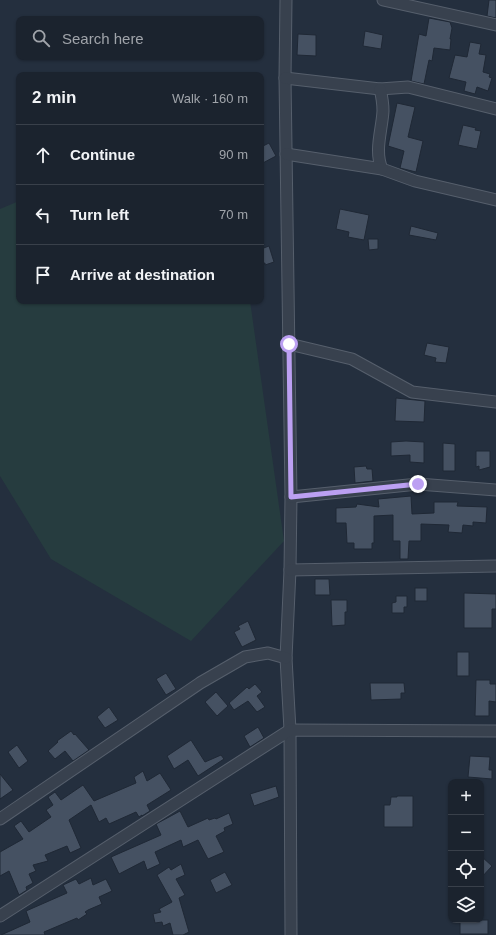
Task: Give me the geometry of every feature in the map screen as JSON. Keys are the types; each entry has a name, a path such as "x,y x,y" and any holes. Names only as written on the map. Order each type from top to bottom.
{"street":[{"path":"286,0 285,78 291,497 290,570 286,658 290,730 291,935"},
{"path":"383,0 496,25"},
{"path":"285,78 380,89 408,87 496,108"},
{"path":"380,89 383,112 378,153 382,169"},
{"path":"286,154 382,169 415,181 496,200"},
{"path":"289,344 352,359 412,392 496,402"},
{"path":"291,497 418,484 496,490"},
{"path":"290,570 496,566"},
{"path":"0,819 200,683 245,657 268,653 286,658"},
{"path":"0,916 290,730 496,731"}],"green space":[{"path":"16,202 16,304 250,304 284,541 191,641 51,559 0,476 0,209"}],"building":[{"path":"489,0 496,0 496,18 487,16"},
{"path":"429,18 450,22 452,28 450,50 434,48 432,61 429,60 424,84 411,81 419,34 426,36"},
{"path":"365,31 383,35 381,49 363,46"},
{"path":"298,34 316,35 316,56 297,55"},
{"path":"470,42 481,44 479,54 486,55 483,72 490,74 489,77 492,78 488,91 477,87 475,94 464,91 466,82 449,78 455,55 467,57"},
{"path":"397,103 415,107 408,137 423,141 416,172 400,168 404,151 388,146"},
{"path":"463,125 476,128 475,130 481,131 477,149 458,145"},
{"path":"269,143 276,156 264,162 264,146"},
{"path":"340,209 369,215 364,240 348,237 349,232 336,229"},
{"path":"411,226 438,233 436,240 409,235"},
{"path":"368,239 378,239 378,249 369,250"},
{"path":"269,246 274,262 265,265 264,248"},
{"path":"427,343 449,347 446,363 435,362 436,358 424,355"},
{"path":"396,398 425,401 424,422 395,421"},
{"path":"391,442 424,442 424,463 410,462 410,455 391,456"},
{"path":"443,443 455,444 455,471 443,471"},
{"path":"476,451 490,451 490,467 479,470 479,466 476,467"},
{"path":"366,466 367,469 372,469 373,481 355,483 354,467"},
{"path":"411,496 412,514 434,513 434,502 458,502 457,506 487,507 486,523 473,522 473,526 463,525 462,533 448,532 449,525 421,524 421,541 409,541 408,559 400,559 400,541 393,541 393,515 374,516 374,543 372,543 372,549 354,549 354,543 347,543 346,523 336,523 336,508 356,507 357,504 379,507 378,499"},
{"path":"315,579 329,579 330,595 315,595"},
{"path":"415,588 427,588 427,601 415,601"},
{"path":"464,593 496,594 496,609 492,609 492,628 464,628"},
{"path":"396,596 407,596 407,607 404,607 404,613 392,613 392,603 396,602"},
{"path":"331,600 347,600 345,625 332,626"},
{"path":"248,621 256,640 242,647 234,632 240,629 238,626"},
{"path":"457,652 469,652 469,676 457,676"},
{"path":"166,673 176,689 166,695 156,679"},
{"path":"476,680 490,680 490,684 496,684 496,702 489,701 489,716 475,716"},
{"path":"370,683 404,683 405,693 401,693 401,699 371,700"},
{"path":"255,684 262,692 257,696 265,707 257,712 248,701 234,710 229,703 247,687 249,689"},
{"path":"216,692 228,706 217,716 205,702"},
{"path":"109,707 118,720 105,728 97,717"},
{"path":"258,727 264,738 250,747 244,736"},
{"path":"71,731 89,750 73,761 65,751 55,759 48,751 58,742 57,741"},
{"path":"191,740 205,762 221,755 224,759 198,776 188,760 174,769 167,756"},
{"path":"17,745 28,761 19,768 8,752"},
{"path":"470,756 490,757 489,770 492,770 492,779 468,777"},
{"path":"143,771 147,781 160,773 171,790 147,805 150,811 139,817 136,812 109,824 106,818 99,822 91,805 69,820 81,848 70,853 67,846 45,855 48,861 33,865 36,871 29,874 33,883 26,887 27,890 19,895 9,871 0,876 0,852 23,839 14,826 21,821 29,832 51,817 46,810 53,805 48,797 55,792 61,800 83,785 94,801 136,783 134,777"},
{"path":"0,774 13,790 0,799"},
{"path":"276,786 279,797 254,806 250,794"},
{"path":"413,796 413,827 384,827 384,805 390,805 391,797"},
{"path":"180,811 188,827 208,818 209,820 216,819 229,813 233,824 224,828 225,831 216,836 224,852 208,859 198,840 183,847 181,840 155,852 160,864 147,870 144,861 119,874 111,857 161,835 156,824"},
{"path":"484,859 492,866 484,875"},
{"path":"181,864 185,875 176,879 185,895 179,898 189,932 183,935 173,935 170,923 163,926 162,922 155,923 153,914 161,912 159,909 172,902 157,875 169,867 171,870"},
{"path":"225,872 232,885 216,893 210,880"},
{"path":"91,878 93,885 106,879 112,891 99,897 102,904 85,912 87,914 78,920 77,918 44,932 45,935 1,935 30,922 26,911 67,893 63,885 76,879 79,884"},
{"path":"484,920 488,920 488,934 460,934 460,923 484,923"}],"route":[{"path":"289,344 291,497 418,484"}]}
